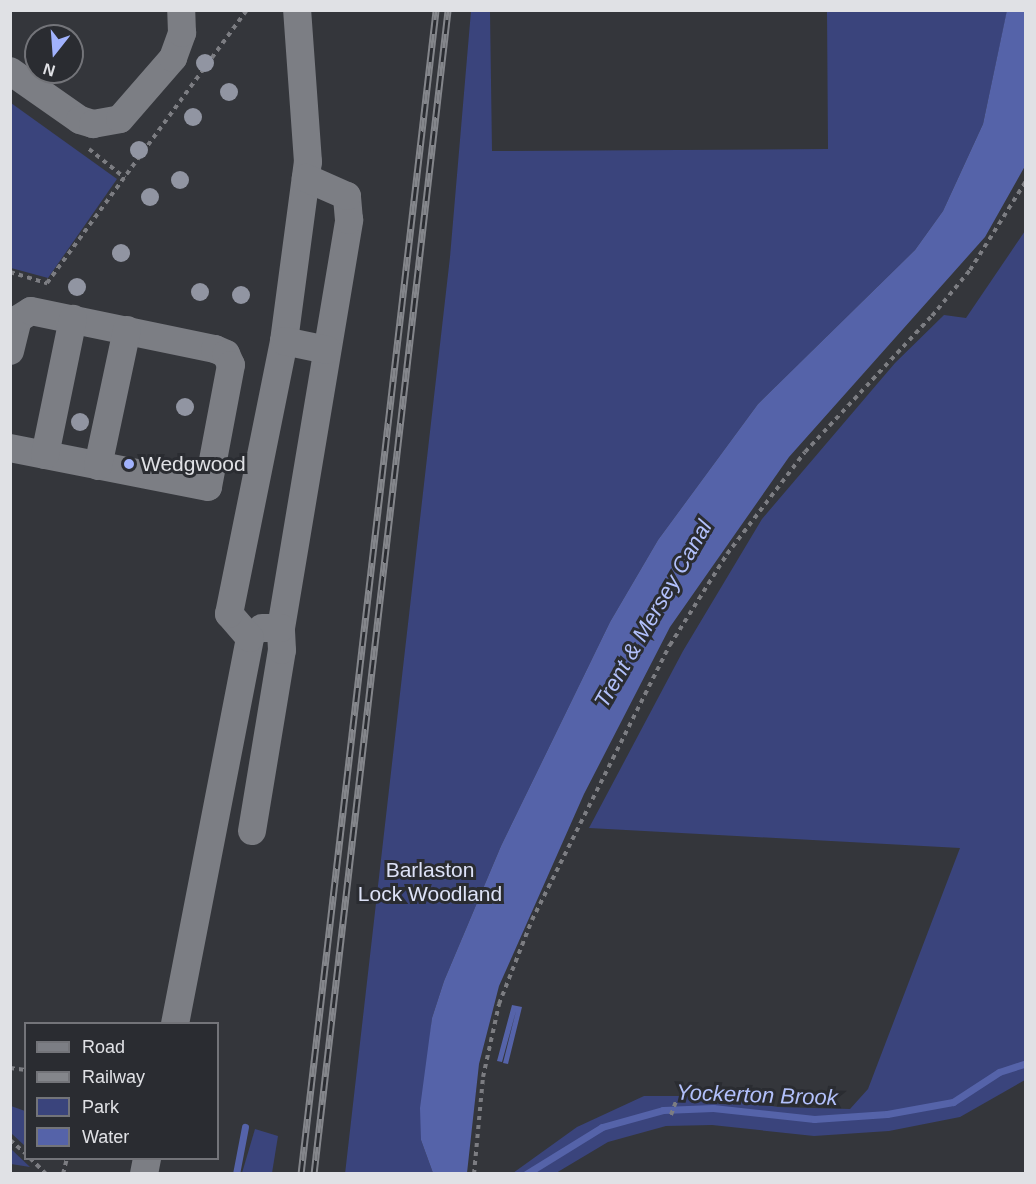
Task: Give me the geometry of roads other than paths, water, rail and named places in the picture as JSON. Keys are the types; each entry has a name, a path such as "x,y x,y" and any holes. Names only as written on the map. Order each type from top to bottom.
{"lane":[{"path":"10,71 80,120 93,124 120,119 173,58 182,33 181,10"},
{"path":"175,1022 250,638 245,628 229,614 284,341 306,178 307,96 297,10"},
{"path":"252,831 275,716 281,628 350,205 347,196 306,178"},
{"path":"10,351 21,312 73,319 215,349 231,360 208,487"},
{"path":"45,455 73,319"},
{"path":"98,466 127,330"},
{"path":"284,341 327,350"},
{"path":"10,448 208,487 251,499"},
{"path":"245,628 281,628"}],"water":[{"name":"Trent & Mersey Canal","path":"1007,10 1025,11 1025,166 985,237 789,457 670,627 584,794 499,986 479,1064 467,1173 433,1173 421,1140 420,1108 432,1018 444,981 501,846 610,622 658,540 758,404 915,250 943,211 983,124"},
{"path":"512,1005 522,1007 508,1064 503,1063 516,1011 502,1062 497,1061"}],"waterway":[{"name":"Yockerton Brook","path":"526,1174 602,1127 663,1110 713,1108 814,1119 887,1114 953,1102 999,1072 1026,1063"},
{"name":"Yockerton Brook","path":"236,1174 245,1127"}],"railway":[{"path":"301,1174 436,10"},
{"path":"314,1174 448,10"}],"place":[{"name":"Wedgwood","path":"129,464"}],"park label":[{"name":"Barlaston Lock Woodland","path":"430,882"}]}
